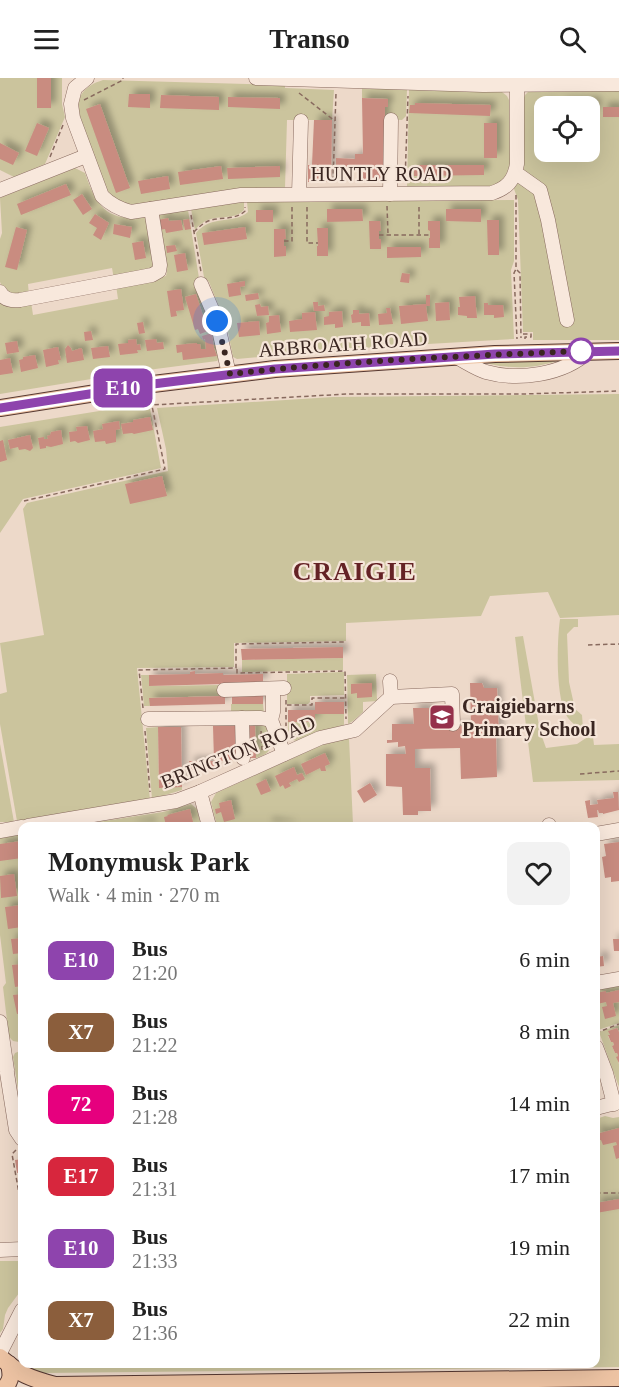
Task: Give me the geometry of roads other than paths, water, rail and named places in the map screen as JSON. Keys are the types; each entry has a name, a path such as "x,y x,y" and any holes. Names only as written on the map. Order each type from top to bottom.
{"main road":[{"name":"ARBROATH ROAD","path":"0,408 153,384 275,369 456,357 619,351"},
{"path":"3,1358 20,1373 52,1386 619,1378"},
{"path":"3,1358 11,1373 5,1387"}],"street":[{"name":"HUNTLY ROAD","path":"87,78 75,88 71,104 73,118 102,196 118,209 131,212 241,195 299,198 332,194 388,197 405,194 492,193 503,189 514,177"},
{"path":"256,78 483,82 517,86 619,84"},
{"path":"517,86 517,164 514,177 540,190 567,320"},
{"path":"388,197 391,120"},
{"path":"299,198 301,121"},
{"path":"0,189 86,156"},
{"path":"0,292 10,301 20,300 152,275 159,271 160,265 150,209"},
{"path":"201,284 217,321 230,374"},
{"path":"390,681 391,697 452,694 453,724"},
{"path":"145,720 266,719 273,712 278,688 224,690"},
{"name":"BRINGTON ROAD","path":"53,822 176,801 201,792 320,738 350,731 391,697"},
{"path":"242,718 243,759"},
{"path":"266,719 285,754"},
{"path":"201,792 208,822"},
{"path":"0,831 18,829"},
{"path":"600,833 619,830"},
{"path":"600,982 619,979"},
{"path":"0,1024 18,1137"},
{"path":"600,1057 616,1103 600,1107"},
{"path":"0,1250 18,1249"},
{"path":"3,1358 18,1320"}],"place":[{"name":"Craigiebarns Primary School","path":"442,717"}],"district":[{"name":"CRAIGIE","path":"355,571"}]}
